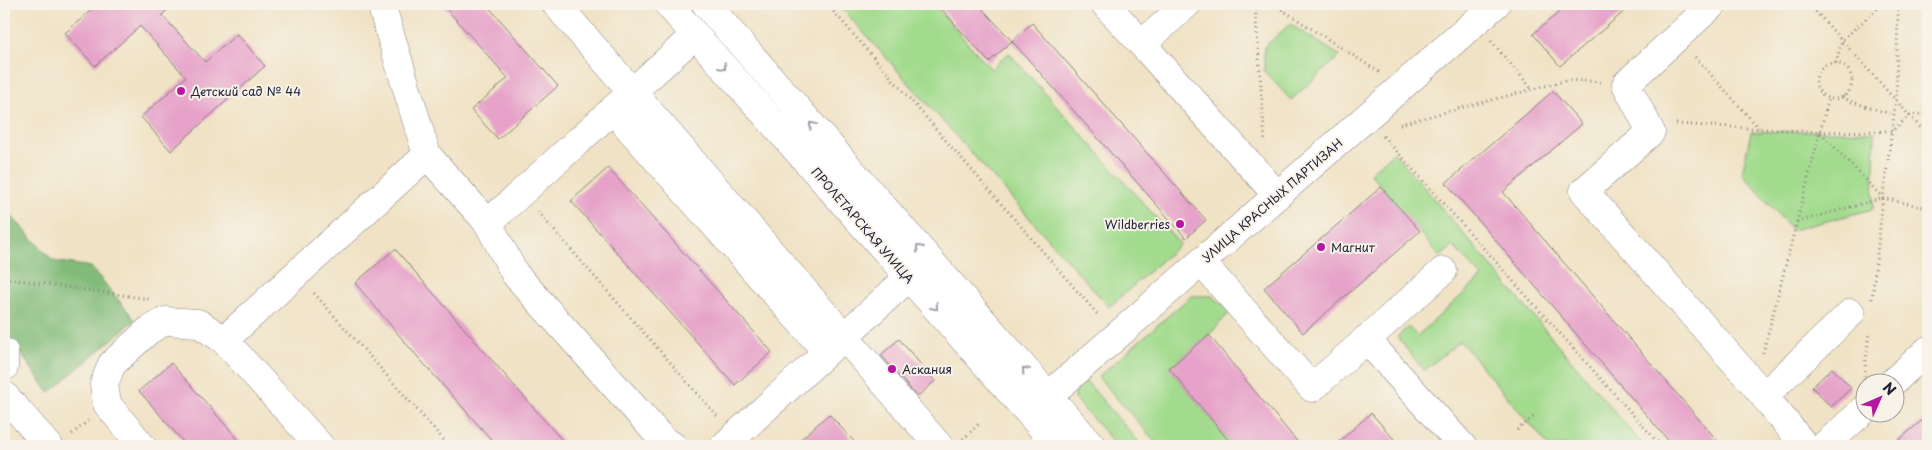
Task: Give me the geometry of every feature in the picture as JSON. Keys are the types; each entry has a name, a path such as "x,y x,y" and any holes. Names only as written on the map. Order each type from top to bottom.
{"main road":[{"path":"381,4 427,155 488,224 515,274 663,440 673,446"},
{"path":"556,4 623,101 836,345 950,443"},
{"name":"ПРОЛЕТАРСКАЯ УЛИЦА","path":"668,4 1058,446"},
{"path":"706,4 1092,446"},
{"path":"1105,4 1246,160 1276,196"},
{"path":"1142,44 1187,4"},
{"name":"УЛИЦА КРАСНЫХ ПАРТИЗАН","path":"1048,396 1276,196 1372,123 1475,22 1496,4"},
{"path":"1713,4 1626,84 1651,132 1584,191 1759,390 1805,446"},
{"path":"488,224 695,35"},
{"path":"224,340 427,155"},
{"path":"1201,262 1312,388 1443,270"},
{"path":"729,441 909,278"},
{"path":"1759,390 1864,315"},
{"path":"142,446 107,404 104,384 112,364 148,332 165,321 198,323 224,340 320,446"},
{"path":"1366,339 1462,446"},
{"path":"1904,373 1928,350"},
{"path":"4,352 4,367"},
{"path":"4,395 57,443"},
{"path":"1824,446 1854,419"}],"path":[{"path":"827,4 1099,316"},
{"path":"1246,160 1266,142 1255,4"},
{"path":"1273,4 1380,72"},
{"path":"1808,4 1928,136"},
{"path":"1836,63 1842,40 1883,4"},
{"path":"1863,372 1864,315 1883,198 1896,100 1898,4"},
{"path":"1475,22 1532,89"},
{"path":"1677,37 1760,128"},
{"path":"1836,63 1844,66 1851,76 1851,87 1843,96 1838,98 1829,97 1822,93 1818,89 1817,77 1827,64 1836,63"},
{"path":"1626,84 1568,80 1372,123 1661,446"},
{"path":"1843,96 1849,102 1894,115"},
{"path":"1759,390 1796,222 1829,97"},
{"path":"1642,115 1677,124 1820,132 1892,131 1910,115 1928,113"},
{"path":"1820,132 1883,198"},
{"path":"521,193 729,441"},
{"path":"1796,222 1883,198 1928,208"},
{"path":"297,274 449,446"},
{"path":"4,278 158,301"},
{"path":"57,443 107,404"},
{"path":"1518,430 1536,414"},
{"path":"950,443 980,423"}],"green space":[{"path":"838,4 933,4 991,69 1009,53 1180,244 1109,307"},
{"path":"1290,24 1340,56 1291,100 1264,71 1264,47"},
{"path":"1751,132 1875,132 1873,209 1792,230 1742,173"},
{"path":"1394,152 1644,446 1549,446 1460,341 1424,371 1397,337 1408,327 1417,336 1482,277 1453,246 1440,257 1370,173"},
{"path":"4,208 53,261 91,267 135,320 49,393 4,330"},
{"path":"1191,296 1212,296 1231,311 1209,335 1169,368 1233,446 1159,446 1098,377"},
{"path":"1086,381 1142,446 1117,446 1075,399 1075,393"}],"building":[{"path":"98,4 174,4 162,15 205,62 237,34 265,66 171,151 141,117 186,77 140,26 95,66 65,33"},
{"path":"442,4 486,4 558,86 498,139 471,110 508,78"},
{"path":"937,4 978,4 1012,41 989,62"},
{"path":"1569,4 1633,4 1560,66 1533,34"},
{"path":"1032,23 1206,220 1186,238 1012,41"},
{"path":"1553,91 1582,124 1503,192 1722,446 1673,446 1446,183"},
{"path":"608,168 772,352 735,385 571,201"},
{"path":"1381,187 1420,231 1303,333 1264,288"},
{"path":"395,249 567,446 497,446 409,347 355,283"},
{"path":"1209,335 1301,446 1233,446 1169,368"},
{"path":"899,339 935,381 917,397 881,355"},
{"path":"171,363 244,446 187,446 139,391"},
{"path":"1832,368 1851,388 1831,407 1812,387"},
{"path":"1371,413 1400,446 1334,446"},
{"path":"829,414 858,446 793,446"},
{"path":"1928,415 1928,446 1892,446"}],"place":[{"name":"Детский сад № 44","path":"181,91"},
{"name":"Wildberries","path":"1180,224"},
{"name":"Магнит","path":"1321,247"},
{"name":"Аскания","path":"892,369"}]}
